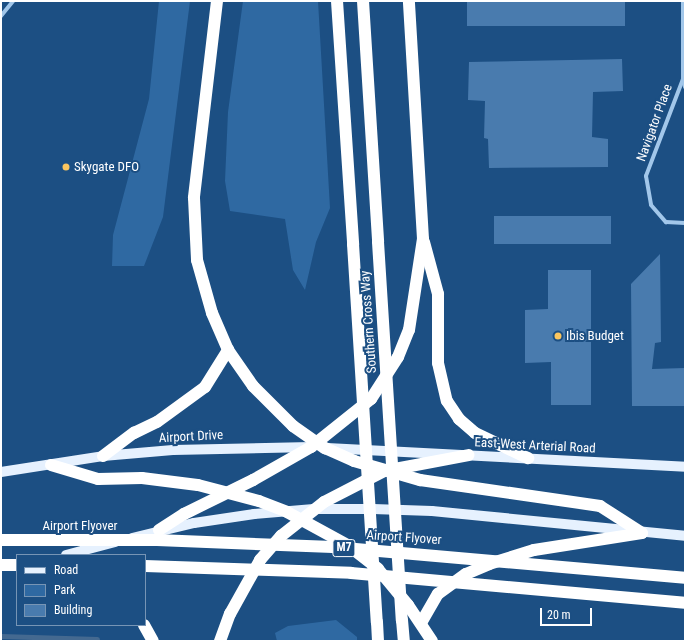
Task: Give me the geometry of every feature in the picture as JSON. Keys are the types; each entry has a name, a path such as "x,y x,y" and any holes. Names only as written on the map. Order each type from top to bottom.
{"highway":[{"path":"217,1 199,137 194,229 204,286 228,350 272,408 318,446 384,471 530,498 600,506 642,533"},
{"name":"Southern Cross Way","path":"337,1 378,641"},
{"name":"Southern Cross Way","path":"363,1 404,641"},
{"path":"409,1 423,239 438,294 438,363 447,401 459,419 475,434 528,458"},
{"path":"159,530 184,514 318,446 371,399 398,357 409,330 423,239"},
{"path":"104,456 134,433 157,422 205,387 228,350"},
{"path":"220,641 230,614 260,560 301,519 314,509 353,485 384,471 469,455"},
{"path":"51,465 98,478 164,480 228,492 287,512 349,546 369,561 392,584 421,623 432,641"},
{"path":"421,623 438,594 466,574 489,564 534,550 642,533"},
{"name":"Airport Flyover","path":"1,540 157,540 333,547 685,578"},
{"path":"2,569 16,566"},
{"name":"M7","path":"146,566 351,573 685,603"},
{"path":"2,569 16,572"},
{"path":"145,626 153,641"}],"main road":[{"name":"Airport Drive","path":"1,472 104,456 208,448 318,446 383,451"},
{"name":"East-West Arterial Road","path":"383,451 685,467"},
{"path":"70,554 159,530 218,519 314,509 440,511 642,533 685,536"}],"street":[{"path":"1,16 13,1"},
{"name":"Navigator Place","path":"683,1 683,79 685,87"},
{"name":"Navigator Place","path":"683,79 646,176 651,205 666,222 685,223"}],"green space":[{"path":"159,1 190,1 163,217 144,266 112,266 113,235 149,99"},
{"path":"243,1 318,1 330,208 316,242 305,290 293,270 285,219 230,211 225,181 228,112"},
{"path":"336,620 357,637 357,641 277,641 275,633 288,626"}],"building":[{"path":"467,1 625,1 625,26 467,26"},
{"path":"622,59 623,91 593,92 592,137 608,139 608,167 489,168 488,139 484,138 485,101 468,100 469,62"},
{"path":"494,216 611,216 611,244 494,244"},
{"path":"660,254 661,342 655,343 652,369 685,368 685,406 632,406 631,284"},
{"name":"Ibis Budget","path":"548,270 591,270 591,405 551,405 551,362 525,363 525,310 548,309"}],"waterway":[{"path":"1,636 97,639"}],"place":[{"name":"Skygate DFO","path":"66,167"},
{"name":"Ibis Budget","path":"558,336"}]}
